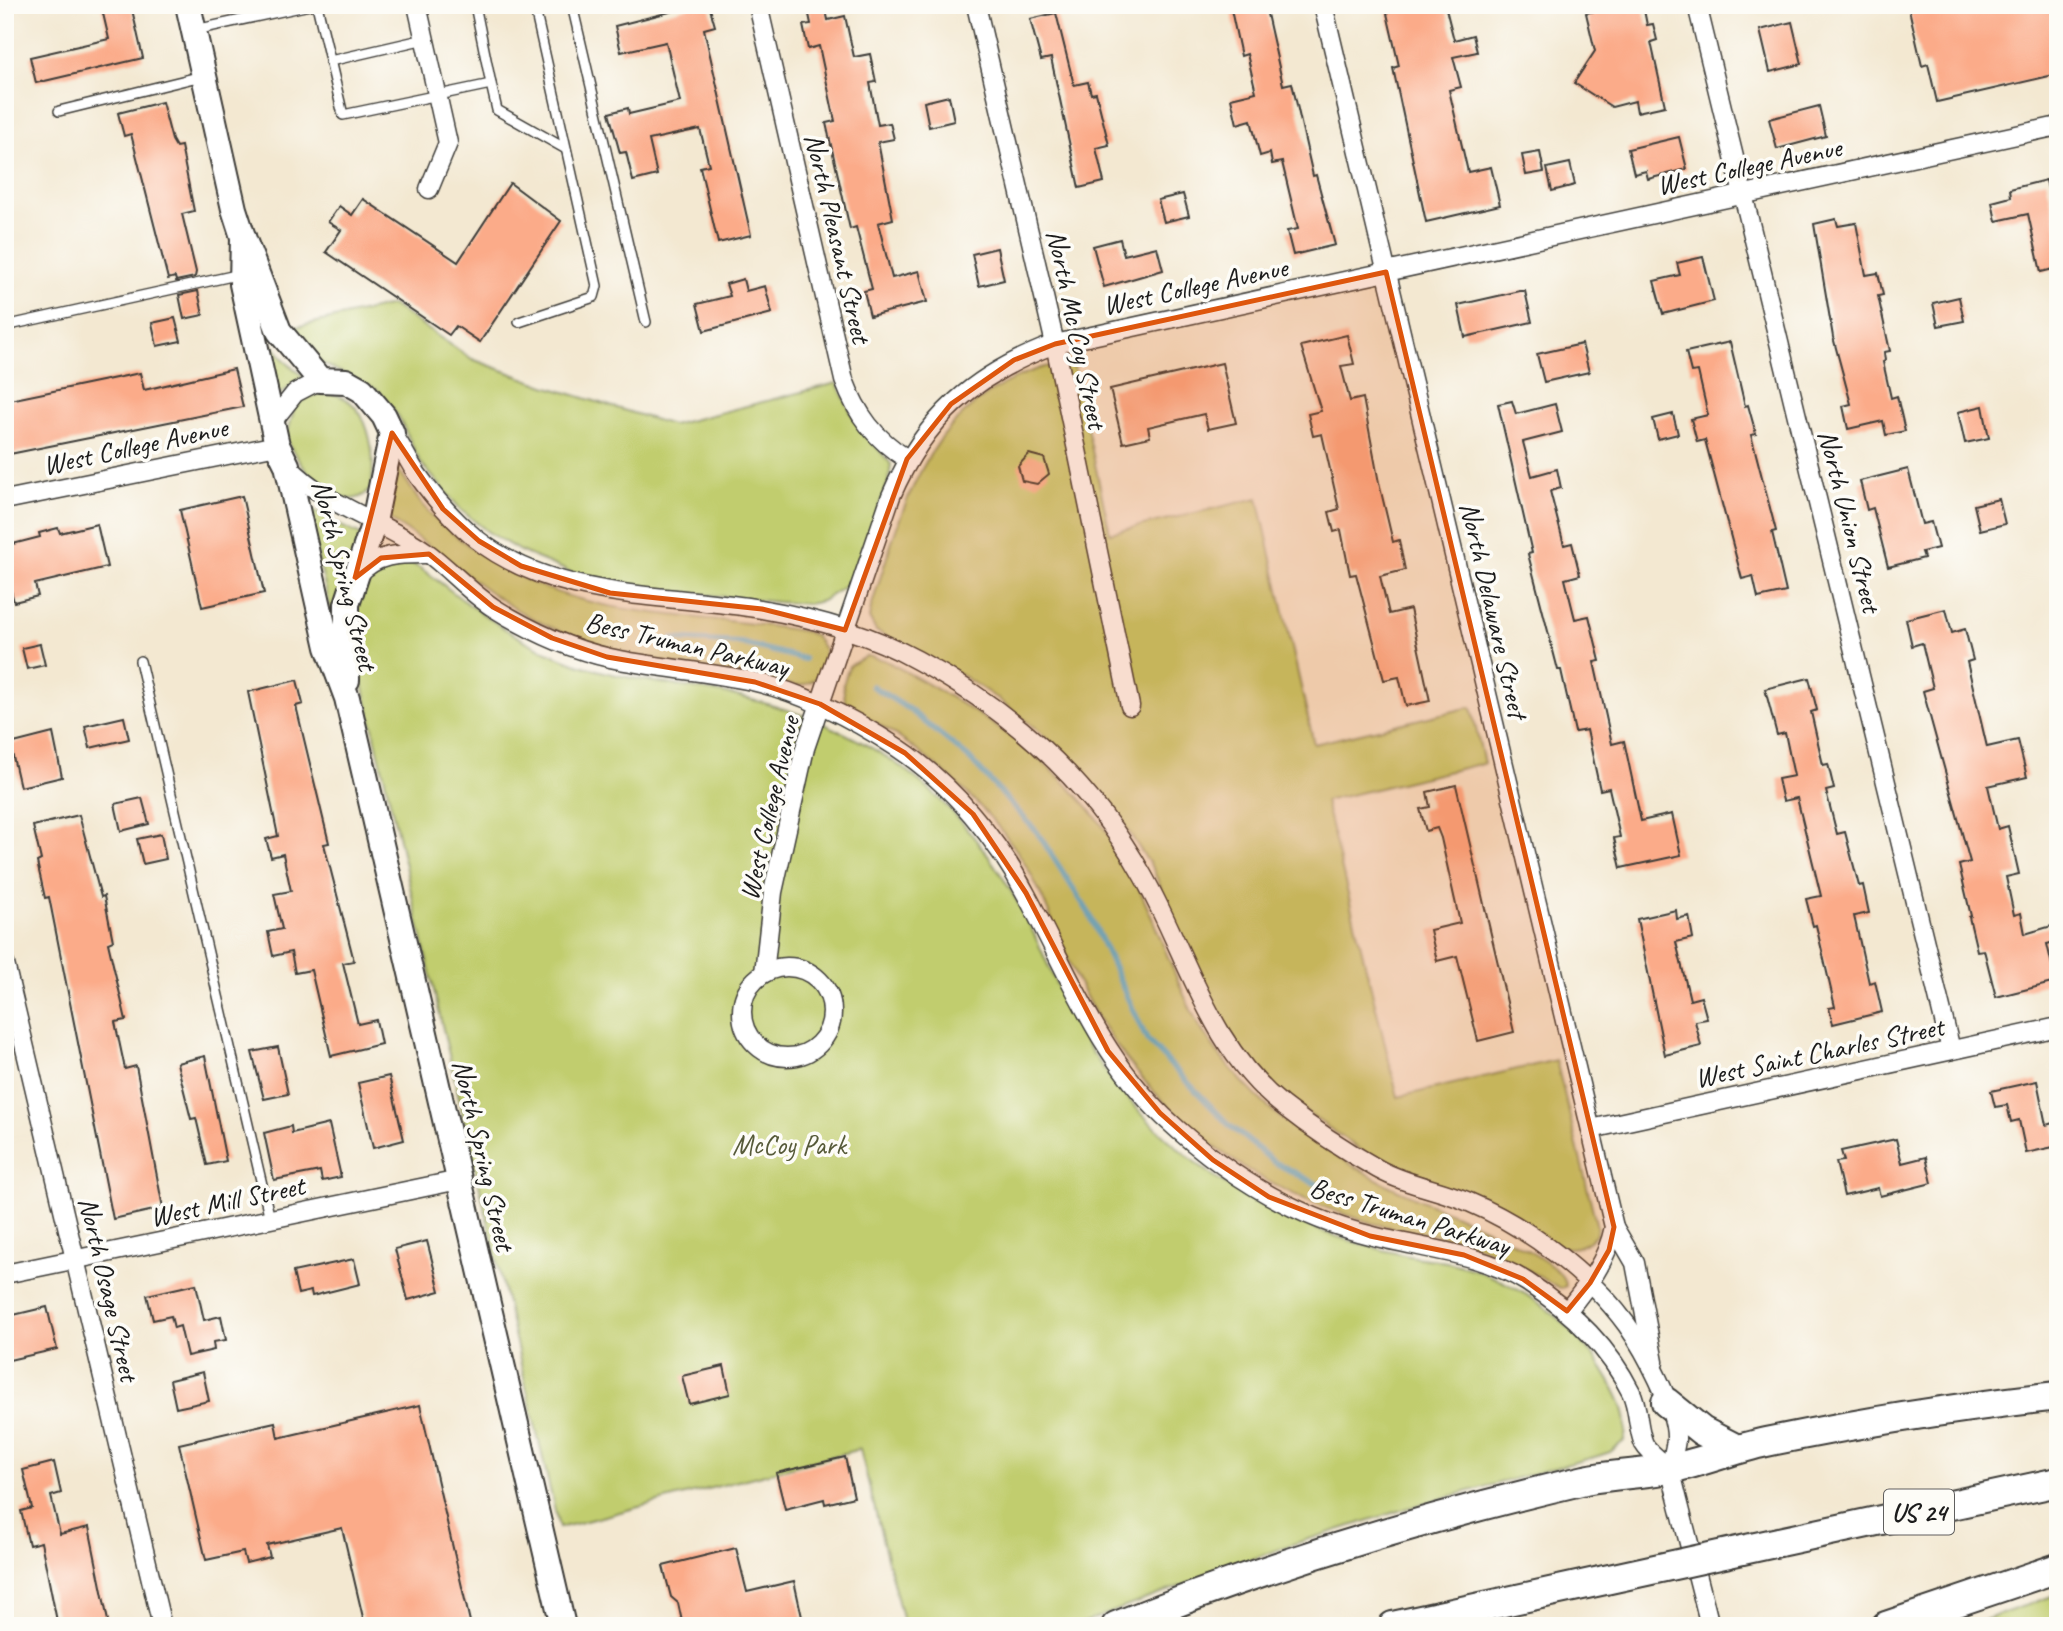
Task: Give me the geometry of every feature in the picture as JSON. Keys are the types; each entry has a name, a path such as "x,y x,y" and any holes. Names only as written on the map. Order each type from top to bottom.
{"main road":[{"path":"1116,1626 1176,1602 1458,1512 1620,1473 1670,1469 1737,1449 1862,1424 2058,1396"},
{"path":"1666,1402 1702,1431 1737,1449"},
{"name":"US 24","path":"1393,1626 2058,1482"},
{"path":"1886,1626 2058,1568"}],"street":[{"name":"North Spring Street","path":"188,5 243,237 279,331 320,380"},
{"path":"417,5 448,143 429,189"},
{"name":"North Pleasant Street","path":"758,5 844,380 863,421 883,444 908,459"},
{"name":"North Mc Coy Street","path":"976,5 1055,344 1130,706"},
{"name":"North Delaware Street","path":"1323,5 1614,1227 1635,1263 1655,1369"},
{"name":"North Union Street","path":"1697,5 1951,1050"},
{"name":"West College Avenue","path":"764,973 773,892 805,748 908,459 930,427 961,396 1014,360 1055,344 2058,126"},
{"name":"North Spring Street","path":"243,237 243,274 278,444 328,647 347,698 564,1626"},
{"path":"278,444 295,393 320,380 346,381 362,390 384,416 392,433"},
{"name":"North Spring Street","path":"347,698 346,604 374,522 392,433"},
{"name":"Bess Truman Parkway","path":"392,433 443,509 479,541 521,566 610,593 762,609 845,630 910,656 965,686 1016,723 1067,771 1107,819 1144,877 1217,1031 1245,1069 1281,1104 1378,1170 1422,1189 1468,1201 1521,1231 1560,1257 1590,1283 1625,1322 1655,1369 1666,1402 1676,1435 1670,1469"},
{"name":"West College Avenue","path":"5,500 278,444"},
{"name":"Bess Truman Parkway","path":"278,444 306,485 429,554 492,607 552,638 607,657 755,682 820,704 867,728 905,753 973,814 1026,893 1074,995 1108,1051 1160,1113 1213,1160 1269,1197 1320,1220 1370,1236 1464,1255 1523,1279 1567,1311 1606,1351 1633,1395 1645,1446 1670,1469"},
{"path":"355,578 367,564 381,558 397,554 429,554"},
{"name":"North Osage Street","path":"5,964 162,1626"},
{"path":"785,968 806,971 827,992 832,1006 832,1021 817,1046 804,1054 776,1056 751,1040 744,1026 743,1004 752,984 764,973 785,968"},
{"name":"West Saint Charles Street","path":"1591,1129 2058,1027"},
{"name":"West Mill Street","path":"5,1274 459,1181"},
{"path":"1567,1311 1590,1283 1609,1250 1614,1227"},
{"path":"1670,1469 1710,1626"}],"lane":[{"path":"194,31 310,5"},
{"path":"317,5 343,115 437,93 492,84"},
{"path":"475,5 497,110 566,149"},
{"path":"519,322 594,297 597,286 534,5"},
{"path":"572,5 646,322"},
{"path":"330,61 425,39"},
{"path":"60,111 204,76"},
{"path":"5,326 243,274"},
{"path":"140,662 270,1219"}],"highlighted area":[{"path":"1386,272 1614,1227 1609,1250 1590,1283 1567,1311 1523,1279 1464,1255 1370,1236 1269,1197 1213,1160 1160,1113 1108,1051 1026,893 973,814 905,753 820,704 755,682 607,657 552,638 493,607 429,554 381,558 355,578 392,433 443,509 479,541 521,566 610,593 762,609 845,630 907,459 951,404 1014,360 1055,344"}],"green space":[{"path":"392,305 472,359 545,386 672,425 837,383 856,423 891,464 889,480 852,575 844,587 822,601 808,604 777,602 649,589 582,577 520,551 488,532 461,510 420,462 399,417 378,390 319,362 291,328"},
{"path":"265,335 286,362 303,376 278,396"},
{"path":"1073,363 1110,533 1258,498 1314,744 1471,707 1484,763 1325,801 1398,1097 1556,1060 1597,1227 1596,1234 1588,1242 1575,1248 1559,1246 1424,1180 1375,1160 1279,1093 1240,1053 1196,972 1153,869 1108,800 1039,731 1001,701 963,676 876,631 869,618 895,533 925,464 945,433 970,407 1002,385 1041,368"},
{"path":"327,393 342,397 353,405 362,416 367,430 371,445 371,489 359,497 346,499 333,495 321,486 300,462 286,439 295,406 311,396"},
{"path":"396,468 437,521 469,546 509,571 549,590 590,602 675,616 807,632 816,637 824,649 819,674 810,682 797,686 695,668 593,644 530,617 494,595 390,520"},
{"path":"304,503 330,521 361,535 336,630"},
{"name":"McCoy Park","path":"407,561 428,573 498,625 554,655 605,672 717,692 787,710 831,727 894,762 916,778 955,815 989,857 1018,903 1070,1012 1098,1061 1126,1097 1175,1146 1230,1187 1291,1219 1378,1249 1472,1269 1519,1290 1561,1321 1596,1359 1621,1402 1626,1425 1624,1441 1610,1452 1598,1456 1418,1505 1290,1545 1075,1626 904,1626 860,1449 559,1528 357,659 358,608 365,582 371,572 380,566"},
{"path":"867,656 884,660 920,679 990,722 1055,773 1084,802 1109,835 1130,870 1203,1032 1230,1067 1270,1109 1311,1140 1371,1176 1487,1229 1542,1259 1559,1273 1566,1286 1560,1289 1483,1247 1447,1237 1372,1223 1300,1197 1233,1160 1185,1122 1141,1077 1104,1027 1074,973 1031,874 1000,828 944,772 845,701 843,685 849,666"},
{"path":"2058,1594 2058,1626 1967,1626"}],"building":[{"path":"101,5 131,5 143,58 36,83 30,57 109,39"},
{"path":"697,5 709,5 715,26 704,29 751,235 718,243 700,167 709,165 700,129 649,140 657,175 633,181 626,152 620,153 609,113 628,108 629,114 680,102 666,42 621,52 615,26"},
{"path":"807,5 825,5 828,20 845,16 854,57 870,54 876,82 870,83 878,125 890,123 894,139 878,142 893,219 878,223 892,278 919,271 927,302 870,316 864,291 872,289 856,227 850,229 826,123 835,121 819,46 808,49 803,25 811,24"},
{"path":"1230,5 1265,5 1283,85 1292,83 1313,176 1316,175 1335,245 1293,255 1287,231 1298,229 1282,162 1272,164 1270,153 1260,156 1251,120 1237,124 1231,98 1256,92 1247,54 1241,56"},
{"path":"1401,5 1445,5 1454,40 1473,35 1477,52 1453,57 1461,87 1449,90 1468,172 1491,167 1500,205 1426,222 1393,68 1399,66 1386,9"},
{"path":"1620,5 1643,5 1647,25 1653,24 1657,40 1651,42 1665,106 1637,112 1635,101 1612,107 1574,83 1595,51 1586,13"},
{"path":"1908,5 2058,5 2058,74 1937,102 1928,64 1922,66"},
{"path":"1056,13 1074,85 1088,82 1091,94 1096,93 1109,145 1096,148 1104,182 1079,188 1051,58 1041,60 1030,19"},
{"path":"1792,22 1802,64 1770,72 1760,30"},
{"path":"949,96 954,121 929,127 924,102"},
{"path":"162,102 172,140 176,147 181,146 194,211 182,214 195,277 176,281 175,277 168,279 131,134 124,136 118,113"},
{"path":"1819,106 1826,136 1777,149 1769,119"},
{"path":"1679,137 1687,169 1648,179 1646,171 1634,174 1628,149"},
{"path":"1540,152 1544,172 1526,175 1522,155"},
{"path":"1570,163 1575,185 1552,191 1547,168"},
{"path":"2046,180 2058,232 2058,268 2041,272 2028,214 1996,221 1992,202 2011,197 2010,189"},
{"path":"510,183 561,221 480,342 456,326 449,335 326,252 341,230 328,222 339,206 352,215 363,199 458,262"},
{"path":"1183,194 1189,216 1164,222 1158,200"},
{"path":"1836,219 1838,226 1856,223 1866,275 1878,273 1883,295 1878,296 1890,351 1884,352 1883,362 1891,398 1897,396 1905,431 1886,435 1883,421 1848,429 1843,406 1851,404 1833,337 1814,224"},
{"path":"1120,239 1124,255 1157,247 1163,270 1104,287 1093,246"},
{"path":"997,248 1004,280 979,286 972,254"},
{"path":"1703,257 1714,301 1663,314 1654,281 1680,275 1677,263"},
{"path":"743,279 746,291 765,286 772,313 704,331 697,304 730,296 726,284"},
{"path":"198,291 203,315 184,319 179,295"},
{"path":"1525,291 1532,322 1465,337 1458,305"},
{"path":"1959,297 1964,321 1938,326 1933,303"},
{"path":"175,318 181,341 157,346 152,323"},
{"path":"1347,335 1354,364 1341,366 1350,401 1363,398 1393,542 1399,540 1405,570 1380,576 1389,614 1410,609 1430,701 1406,706 1399,677 1384,680 1356,574 1350,575 1341,530 1334,532 1329,512 1339,509 1322,434 1313,436 1308,414 1321,411 1301,346"},
{"path":"1730,342 1745,406 1748,405 1756,434 1751,435 1776,531 1772,532 1786,592 1758,598 1753,576 1742,579 1705,440 1697,442 1691,419 1708,415 1698,371 1691,372 1686,352"},
{"path":"1582,344 1589,372 1544,382 1537,354"},
{"path":"1222,363 1236,423 1208,429 1204,414 1148,427 1150,437 1123,443 1110,389"},
{"path":"234,369 243,407 5,455 5,401 140,373 144,390"},
{"path":"1512,401 1516,414 1555,404 1562,432 1523,442 1532,476 1557,469 1561,488 1550,491 1564,545 1572,543 1580,575 1565,579 1575,619 1589,616 1600,661 1594,662 1612,744 1624,741 1641,821 1672,814 1681,855 1621,868 1614,838 1620,837 1609,788 1600,790 1587,730 1575,732 1561,670 1558,670 1528,554 1532,553 1498,404"},
{"path":"1983,406 1989,438 1965,443 1958,412"},
{"path":"1673,414 1678,434 1658,439 1653,419"},
{"path":"1029,454 1044,458 1049,474 1037,484 1022,481 1018,466"},
{"path":"1908,469 1922,524 1931,522 1938,548 1922,552 1924,558 1888,567 1873,508 1867,510 1860,481"},
{"path":"242,496 264,593 202,607 180,510"},
{"path":"1999,499 2005,524 1980,530 1974,505"},
{"path":"97,524 107,567 35,584 38,596 14,602 5,568 5,546 40,537 39,533 58,528 60,533"},
{"path":"1946,609 1952,633 1965,629 1973,660 1967,662 1987,747 2018,740 2027,777 1988,786 1998,829 2008,826 2019,874 2006,877 2014,915 2021,913 2025,934 2058,924 2058,941 2047,944 2056,982 1996,997 1984,950 1977,951 1969,917 1971,916 1959,865 1970,862 1923,691 1933,688 1922,643 1912,646 1906,619"},
{"path":"40,644 45,665 27,669 22,648"},
{"path":"1809,678 1817,710 1811,712 1823,765 1828,764 1834,789 1826,791 1837,834 1845,832 1859,886 1863,885 1869,913 1854,916 1869,983 1875,981 1882,1012 1833,1024 1829,1008 1835,1007 1816,925 1813,926 1806,899 1821,896 1797,798 1783,801 1778,779 1794,776 1785,733 1777,735 1765,689"},
{"path":"297,680 303,704 296,706 329,843 324,844 354,961 343,963 358,1024 376,1020 381,1044 331,1056 311,970 295,973 291,952 273,956 268,932 282,929 274,894 291,891 283,854 271,857 266,839 278,836 248,692"},
{"path":"124,717 129,739 90,748 85,726"},
{"path":"53,733 62,777 20,787 10,744"},
{"path":"1456,785 1514,1032 1478,1041 1457,956 1437,961 1430,930 1460,923 1441,838 1437,828 1426,831 1420,809 1430,807 1427,792"},
{"path":"142,798 149,824 121,831 115,804"},
{"path":"79,815 101,897 104,896 113,941 108,943 126,1020 115,1022 125,1069 136,1066 163,1208 113,1219 49,897 45,898 37,862 41,860 33,826"},
{"path":"161,834 166,859 143,864 137,839"},
{"path":"1676,910 1677,919 1689,916 1693,938 1676,942 1690,1000 1701,997 1707,1019 1695,1021 1701,1046 1665,1055 1637,919"},
{"path":"278,1047 288,1094 264,1099 252,1052"},
{"path":"205,1056 226,1161 207,1165 196,1118 191,1119 177,1063"},
{"path":"389,1076 404,1140 373,1148 358,1083"},
{"path":"2037,1081 2046,1125 2053,1123 2058,1146 2026,1153 2019,1120 2011,1122 2007,1105 1995,1107 1991,1091"},
{"path":"329,1124 341,1177 322,1181 320,1171 274,1180 264,1133 291,1126 292,1133"},
{"path":"1896,1139 1902,1163 1926,1157 1932,1183 1880,1196 1878,1188 1844,1196 1836,1162 1844,1161 1841,1151"},
{"path":"427,1241 440,1291 408,1300 395,1249"},
{"path":"354,1259 360,1284 312,1296 311,1291 298,1294 293,1272"},
{"path":"196,1284 204,1320 221,1316 226,1340 213,1342 214,1350 187,1356 180,1326 174,1328 171,1316 153,1320 147,1295"},
{"path":"47,1307 57,1349 5,1361 5,1317"},
{"path":"724,1366 730,1394 689,1404 682,1376"},
{"path":"203,1372 209,1401 176,1408 170,1380"},
{"path":"420,1405 471,1626 365,1626 342,1528 267,1545 270,1557 246,1563 243,1552 206,1560 179,1444 275,1422 278,1438"},
{"path":"845,1457 854,1497 825,1504 824,1499 785,1509 776,1473"},
{"path":"54,1462 61,1493 51,1496 60,1534 89,1527 109,1626 58,1626 41,1542 29,1545 21,1511 32,1508 23,1470"},
{"path":"736,1548 747,1592 794,1581 804,1626 683,1626 678,1603 671,1597 663,1566"}],"waterway":[{"path":"673,639 741,643 804,659"},
{"path":"872,686 910,710 968,757 1037,832 1089,913 1147,1040 1229,1125 1274,1162 1330,1191"}]}
